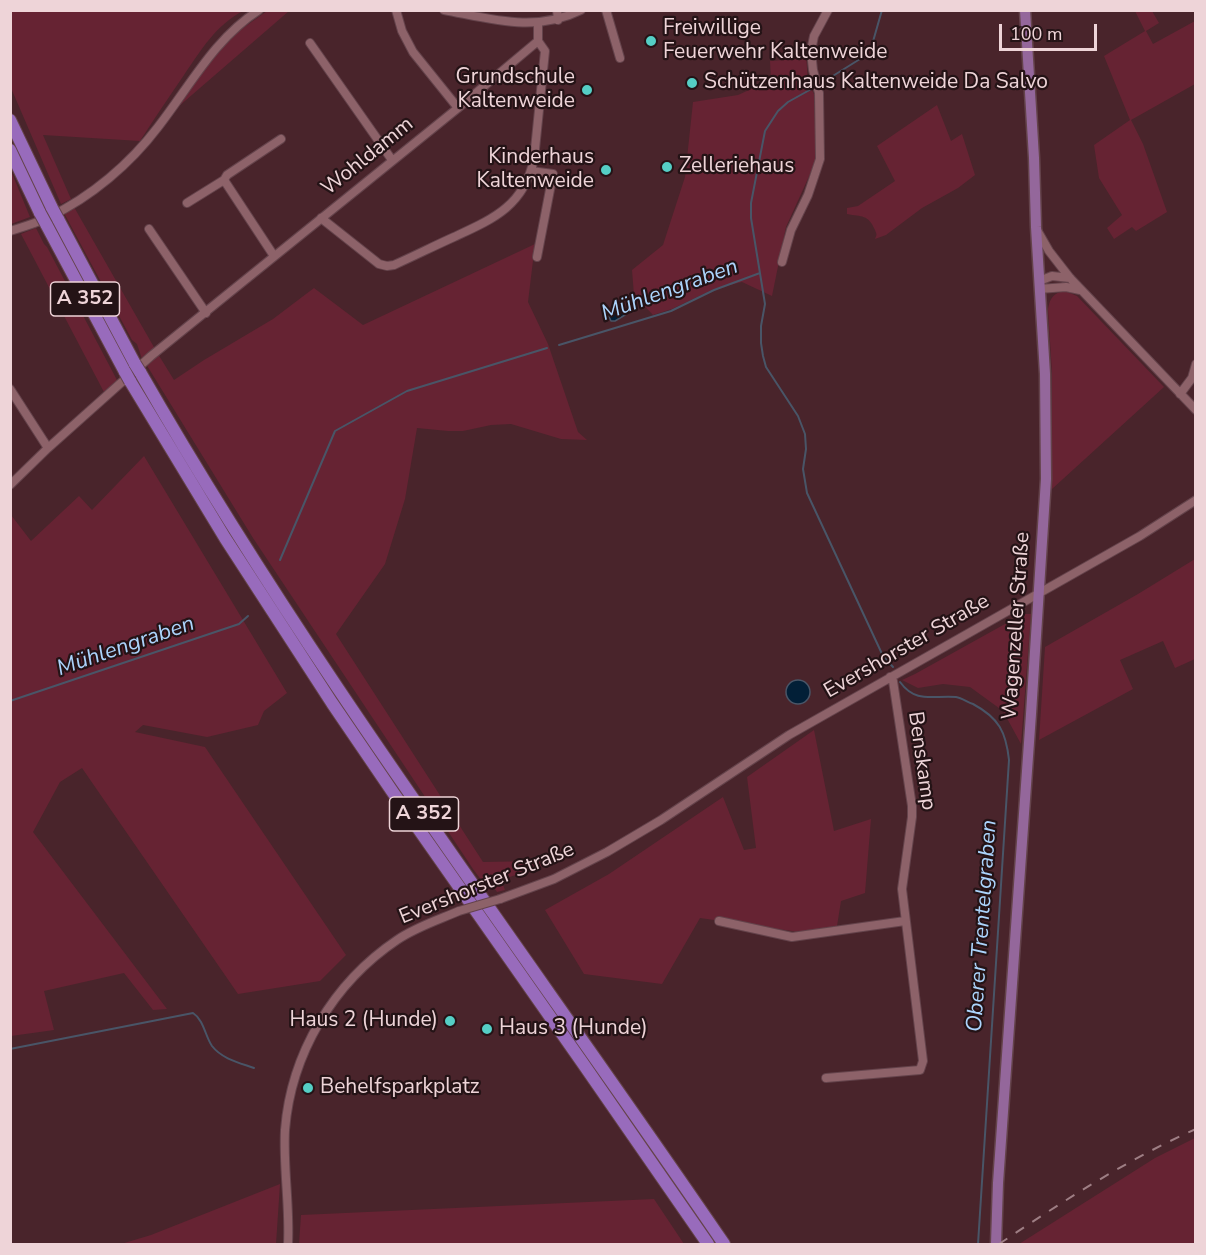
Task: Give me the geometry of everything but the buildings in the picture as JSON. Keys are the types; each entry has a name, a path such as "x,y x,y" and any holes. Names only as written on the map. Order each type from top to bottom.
{"highway":[{"name":"A 352","path":"10,120 49,216 128,377 225,538 308,667 394,794 708,1245"},
{"name":"A 352","path":"10,150 235,532 337,687 724,1245"}],"main road":[{"name":"Wagenzeller Straße","path":"996,1245 1046,479 1045,374 1025,10"}],"street":[{"path":"10,231 48,218 95,188 120,168 159,126 214,49 227,35 259,10"},
{"path":"396,10 402,31 413,52 458,108"},
{"path":"444,10 515,23 538,23 558,15 581,10"},
{"path":"606,10 620,58"},
{"path":"782,262 791,230 808,195 820,159 818,85 813,70 811,51 814,36 828,10"},
{"path":"321,218 379,264 387,266 394,265 494,218 507,207 518,195 531,171 545,51 538,41 538,23"},
{"name":"Wohldamm","path":"10,485 151,356 538,41"},
{"path":"310,43 392,160"},
{"path":"187,203 224,180 227,175 281,139"},
{"path":"531,171 553,174 537,257"},
{"path":"224,180 274,256"},
{"path":"1036,227 1049,251 1081,291 1196,410"},
{"path":"149,229 206,313"},
{"path":"1039,285 1052,276 1070,278"},
{"path":"1039,285 1066,287 1081,291"},
{"path":"1180,394 1192,378 1196,364"},
{"path":"10,389 48,448"},
{"name":"Evershorster Straße","path":"288,1245 285,1155 287,1112 296,1071 327,1009 354,976 397,940 459,911 554,879 607,852 661,820 789,735 1140,536 1196,500"},
{"name":"Benskamp","path":"826,1078 920,1070 923,1061 902,889 912,806 890,677"},
{"path":"719,921 792,937 905,921"}],"shaded area":[{"path":"10,11 243,11 225,23 210,39 140,141 43,135 71,199 61,204 11,88"},
{"path":"267,11 289,11 178,107 215,53 236,33"},
{"path":"1135,11 1152,11 1159,23 1146,31 1153,44 1195,21 1195,84 1131,120 1143,144 1167,212 1136,231 1132,227 1114,239 1107,228 1122,215 1099,178 1094,145 1130,120 1104,56 1145,31"},
{"path":"806,53 808,83 814,94 816,161 786,227 772,296 742,282 714,289 672,309 653,315 634,295 632,270 663,245 685,177 693,102 738,95 771,80 770,61 797,59"},
{"path":"937,105 951,141 962,134 975,175 958,188 922,208 886,235 875,239 876,234 870,221 864,217 847,214 847,208 858,206 895,181 877,146"},
{"path":"11,171 30,217 10,224"},
{"path":"74,207 155,349 142,359 137,344 132,340 64,213"},
{"path":"36,228 118,382 105,394 21,234"},
{"path":"535,244 528,302 548,344 578,432 587,440 561,439 511,424 491,425 463,431 417,428 405,499 385,564 336,634 483,862 539,861 542,866 501,880 505,890 497,892 491,883 485,885 473,869 253,538 146,364 158,354 174,380 273,319 314,288 363,325"},
{"path":"1065,291 1077,296 1164,387 1052,489 1052,373 1048,309 1053,297"},
{"path":"144,456 287,693 264,711 258,725 207,737 143,725 135,732 205,747 346,955 320,981 238,994 82,768 60,782 33,832 167,1009 153,1010 124,973 44,991 54,1030 11,1036 11,515 31,541 79,496 92,510"},
{"path":"1195,559 1195,659 1175,668 1163,641 1120,660 1133,689 1039,740 1045,647"},
{"path":"1023,614 1031,614 1021,744 1003,711 970,687 943,684 918,688 902,680 915,674"},
{"path":"814,730 834,831 871,819 865,893 841,901 837,926 799,932 700,918 662,984 584,974 545,910 609,874 723,797 744,850 756,848 747,777"},
{"path":"1195,1138 1195,1244 1019,1244 1155,1158"},
{"path":"280,1184 276,1244 121,1244 151,1235"},
{"path":"654,1199 684,1244 299,1244 301,1215"}],"water":[{"path":"621,305 627,312 615,321 611,321 607,312"},
{"path":"798,680 803,681 809,687 809,697 803,703 798,704 793,703 787,697 786,692 787,687 793,681"}],"waterway":[{"name":"Mühlengraben","path":"820,84 860,59 872,45 882,10"},
{"name":"Oberer Trentelgraben","path":"815,87 788,102 778,111 765,131 751,203 751,218 765,304 761,343 766,367 798,416 805,434 806,449 803,469 807,493 883,656 893,667"},
{"name":"Mühlengraben","path":"559,345 671,311 714,290 760,273"},
{"name":"Mühlengraben","path":"280,560 335,431 407,391 547,348"},
{"name":"Mühlengraben","path":"10,701 239,624 248,616"},
{"name":"Oberer Trentelgraben","path":"900,682 906,689 919,696 956,697 982,709 1000,727 1008,750 978,1244"},
{"path":"10,1049 193,1013 200,1020 216,1050 232,1060 254,1068"}],"railway":[{"path":"999,1244 1120,1168 1196,1129"}],"place":[{"name":"Freiwillige Feuerwehr Kaltenweide","path":"651,41"},
{"name":"Schützenhaus Kaltenweide Da Salvo","path":"692,83"},
{"name":"Grundschule Kaltenweide","path":"587,90"},
{"name":"Zelleriehaus","path":"667,167"},
{"name":"Kinderhaus Kaltenweide","path":"606,170"},
{"name":"Haus 2 (Hunde)","path":"450,1021"},
{"name":"Haus 3 (Hunde)","path":"487,1029"},
{"name":"Behelfsparkplatz","path":"308,1088"}]}
